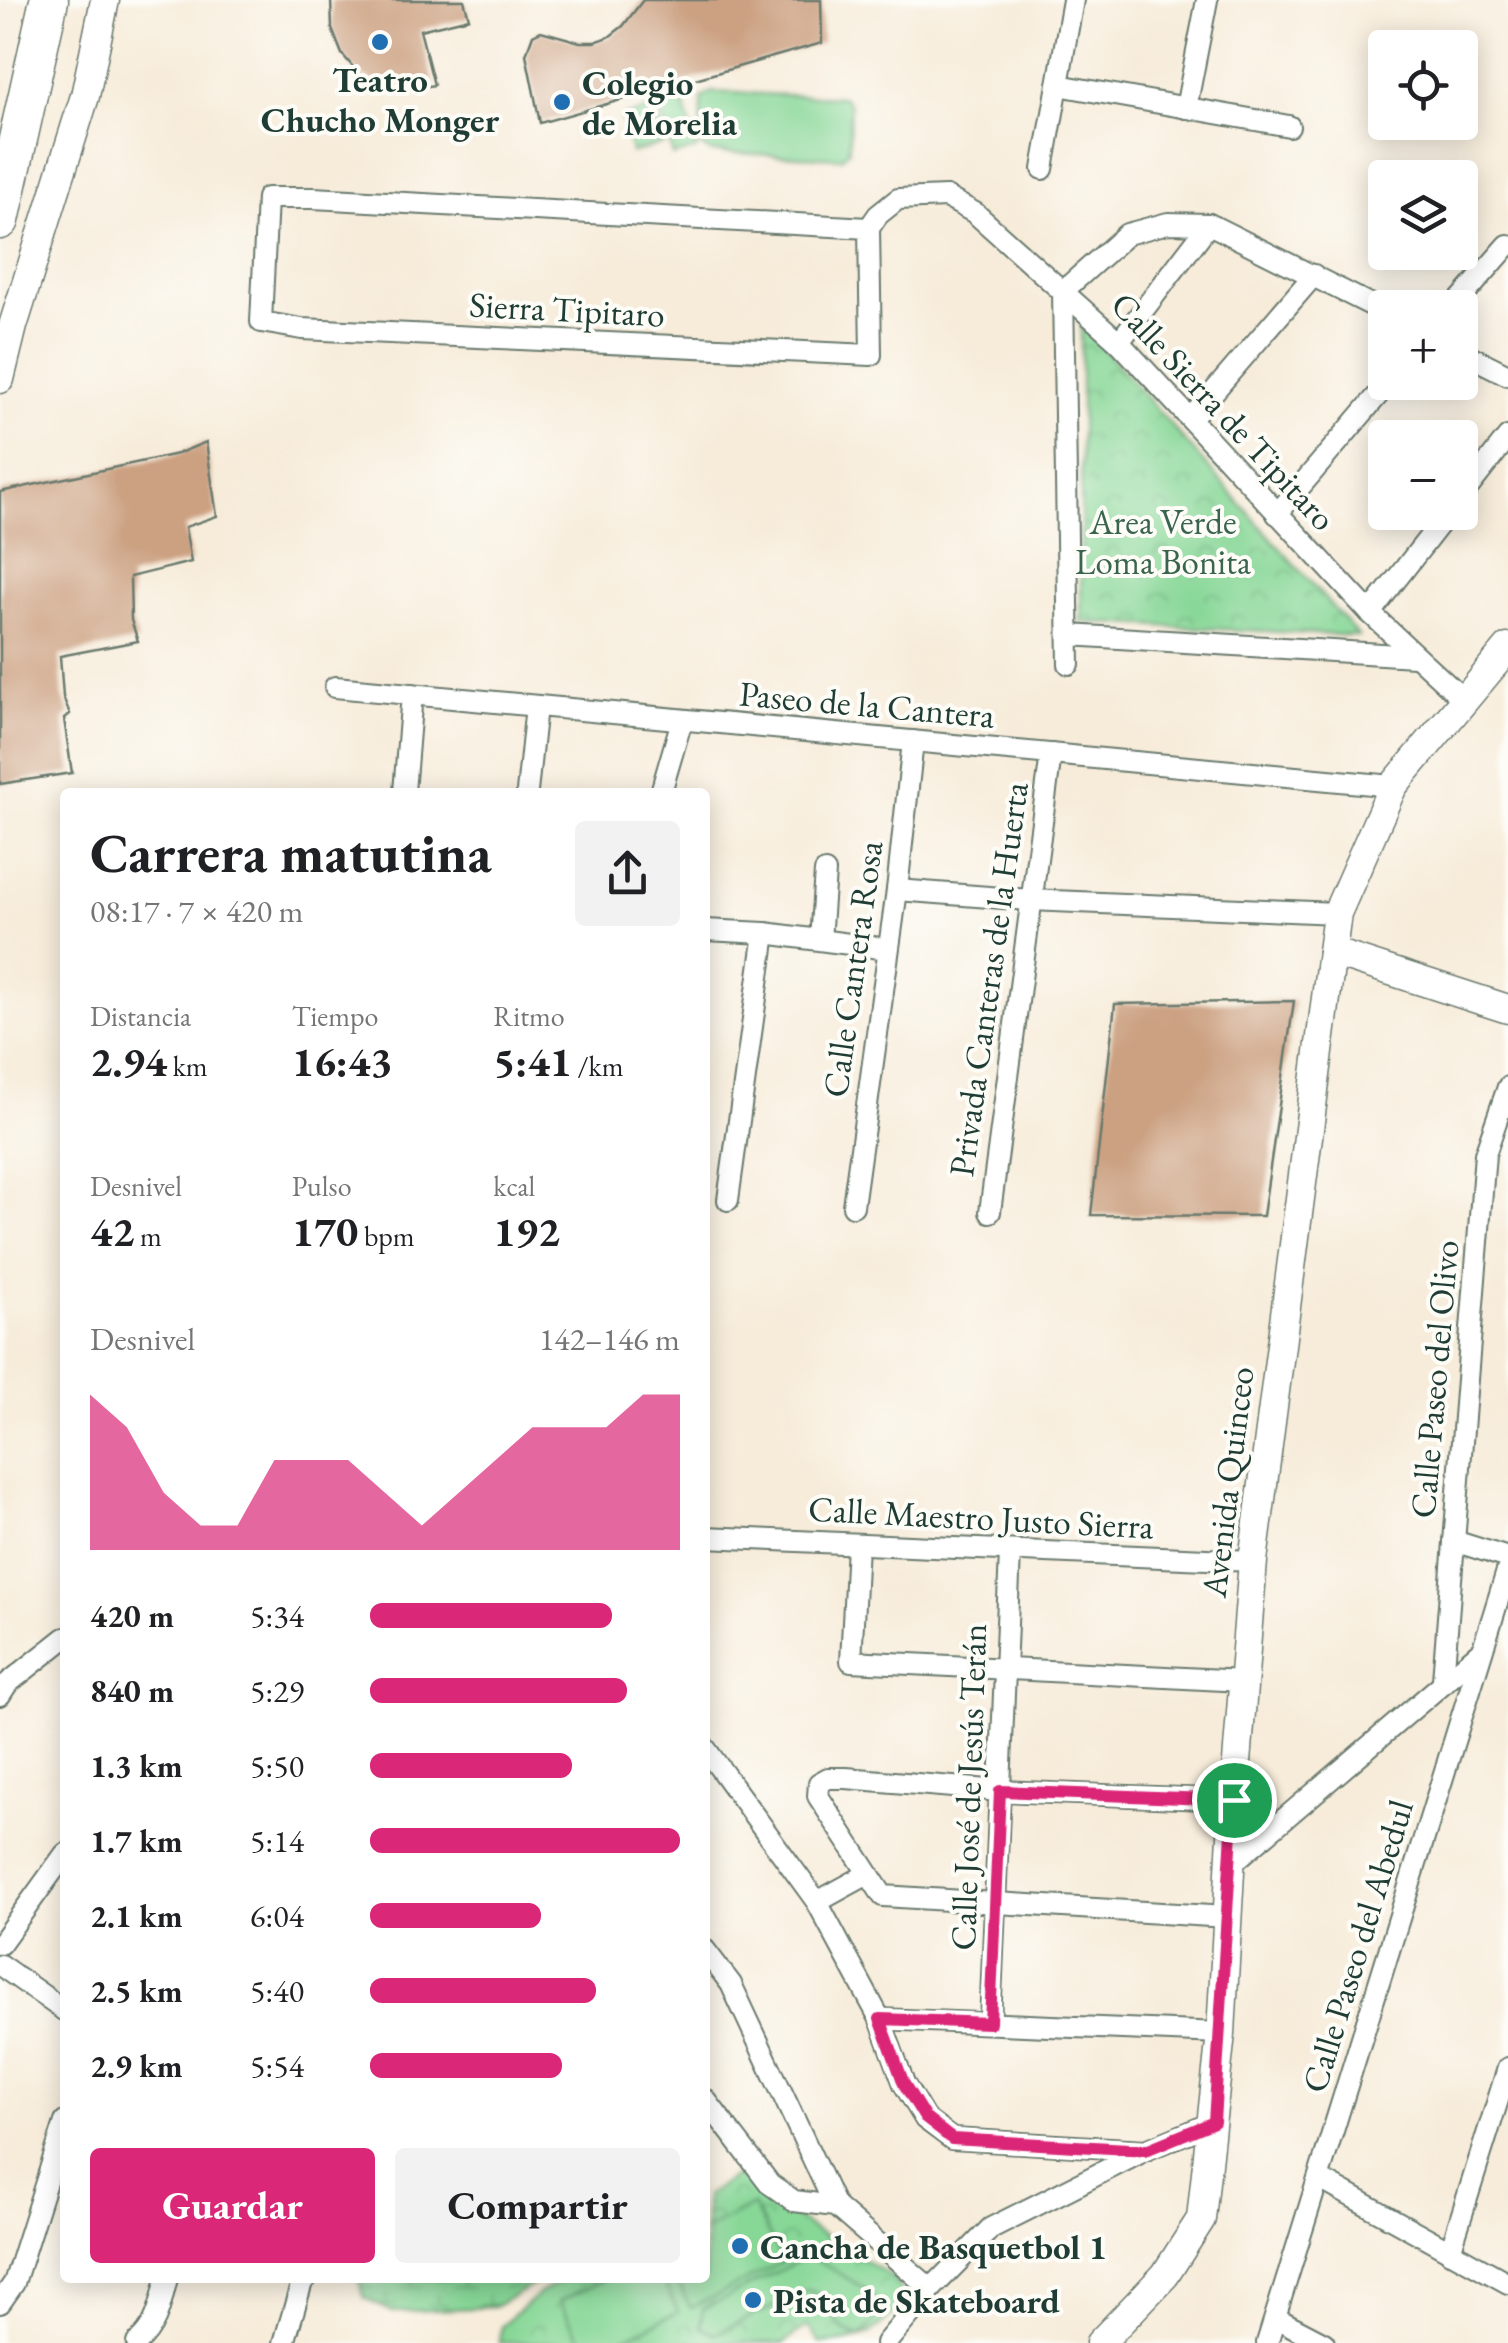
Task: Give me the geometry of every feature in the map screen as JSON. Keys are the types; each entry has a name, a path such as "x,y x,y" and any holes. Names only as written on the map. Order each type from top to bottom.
{"highway":[{"path":"0,220 49,0"}],"street":[{"path":"0,378 86,96 107,0"},
{"path":"1043,169 1073,0"},
{"path":"1186,108 1207,0"},
{"path":"1058,85 1289,126"},
{"name":"Calle Sierra de Tipitaro","path":"869,228 878,215 898,200 946,196 974,213 1119,342 1370,612 1466,701"},
{"name":"Sierra Tipitaro","path":"266,198 869,228 871,355 302,329 261,322 266,198"},
{"path":"1069,664 1063,291 1128,234 1168,223 1210,224 1368,303"},
{"path":"1119,342 1210,224"},
{"path":"1469,290 1508,245"},
{"path":"1192,417 1314,276"},
{"path":"1478,360 1508,375"},
{"path":"1277,514 1373,400"},
{"path":"1478,475 1508,437"},
{"path":"1370,612 1434,530"},
{"path":"1069,635 1414,656"},
{"name":"Avenida Quinceo","path":"1100,2343 1165,2275 1201,2219 1222,2033 1234,1800 1254,1561 1337,914 1394,786 1508,648"},
{"name":"Paseo de la Cantera","path":"335,687 1394,786"},
{"path":"404,788 412,694"},
{"path":"527,788 536,706"},
{"path":"662,788 682,720"},
{"name":"Calle Cantera Rosa","path":"854,1206 914,741"},
{"name":"Privada Canteras de la Huerta","path":"990,1212 1051,754"},
{"path":"820,940 825,872"},
{"path":"897,890 1337,914"},
{"path":"710,930 765,933 888,950"},
{"path":"728,1200 765,933"},
{"path":"1332,952 1508,1009"},
{"name":"Calle Paseo del Olivo","path":"1443,1680 1485,1154 1508,1087"},
{"name":"Calle Maestro Justo Sierra","path":"710,1538 1254,1561"},
{"path":"1454,1540 1508,1558"},
{"path":"857,1544 851,1661 1243,1681"},
{"name":"Calle José de Jesús Terán","path":"990,2023 1010,1553"},
{"name":"Calle Paseo del Abedul","path":"1267,2343 1508,1568"},
{"path":"0,1695 7,1684 60,1642"},
{"path":"1230,1865 1482,1650"},
{"path":"710,1755 817,1902 880,2019 904,2084 925,2118 952,2139 1146,2150"},
{"path":"1227,1917 883,1896 818,1796 819,1783 828,1778 846,1778 1000,1791 1234,1800"},
{"path":"0,1944 60,1861"},
{"path":"817,1902 868,1874"},
{"path":"710,1957 731,1984 835,2206 931,2290"},
{"path":"0,1964 60,2007"},
{"path":"880,2019 1222,2033"},
{"path":"1450,2252 1508,2068"},
{"path":"710,2106 770,2184 794,2201 835,2206"},
{"path":"886,2343 990,2228 1146,2150 1214,2122"},
{"path":"0,2303 60,2136"},
{"path":"1320,2179 1508,2283"},
{"path":"137,2343 148,2334 166,2283"},
{"path":"284,2343 302,2283"},
{"path":"1276,2318 1324,2343"}],"green space":[{"path":"712,92 843,97 850,105 849,150 841,158 710,152 701,146 702,98"},
{"path":"683,99 697,149 673,156 659,106"},
{"path":"654,108 664,144 631,153 622,117"},
{"name":"Area Verde Loma Bonita","path":"1081,324 1358,636 1081,622"},
{"path":"750,2166 801,2222 894,2278 906,2300 868,2334 835,2343 819,2343 808,2326 784,2343 499,2343 501,2326 558,2283 710,2283 710,2193"},
{"name":"Cancha de Basquetbol 1","path":"753,2205 783,2262 691,2308 678,2283 710,2283 710,2227"},
{"name":"Pista de Skateboard","path":"809,2256 864,2288 879,2305 873,2322 861,2337 837,2322 825,2296 808,2290 715,2334 700,2327 703,2309"},
{"path":"360,2283 535,2283 494,2307 393,2312 365,2298"},
{"path":"597,2283 664,2283 678,2312 614,2343 582,2343 559,2301"}],"building":[{"name":"Teatro Chucho Monger","path":"331,0 464,0 469,18 420,30 434,85 408,90 382,86 359,74 342,54 332,29"},
{"path":"643,0 821,0 822,43 540,123 526,54 533,35 541,31 595,42 623,26"},
{"path":"206,442 217,516 185,527 191,562 130,577 131,620 138,641 60,656 63,697 70,714 64,719 72,773 0,784 0,492 177,454"},
{"path":"1294,1001 1263,1216 1091,1215 1115,1004"}],"place":[{"name":"Teatro Chucho Monger","path":"380,42"},
{"name":"Colegio de Morelia","path":"562,102"},
{"name":"Cancha de Basquetbol 1","path":"740,2246"},
{"name":"Pista de Skateboard","path":"753,2300"}],"route":[{"path":"1000,1791 1234,1800 1214,2122 1146,2150 952,2139 925,2118 904,2084 880,2019 990,2023 1000,1791"}]}
